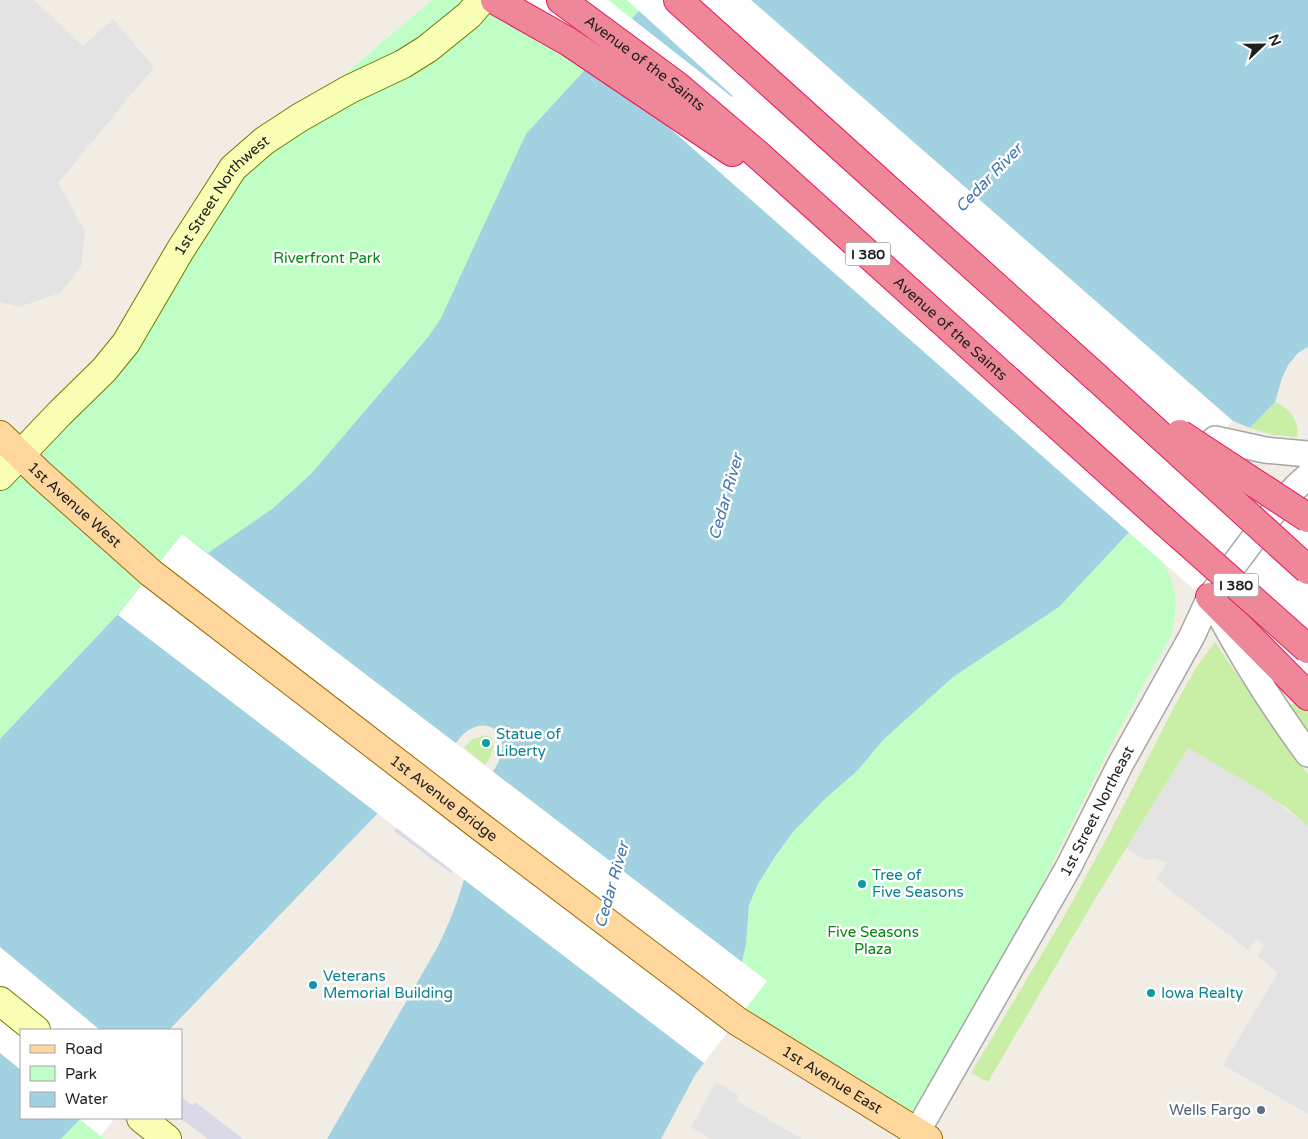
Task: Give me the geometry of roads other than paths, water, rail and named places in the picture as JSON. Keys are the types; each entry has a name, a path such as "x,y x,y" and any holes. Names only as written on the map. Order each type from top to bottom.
{"highway":[{"path":"495,0 569,42 768,176 834,223"},
{"name":"Avenue of the Saints","path":"562,0 676,86 757,154 1164,521 1308,648"},
{"path":"678,0 1308,570"},
{"path":"1096,377 1308,518"},
{"path":"1210,597 1308,696"}],"main road":[{"name":"1st Street Northwest","path":"0,476 104,370 126,343 181,249 233,168 264,141 299,118 350,89 403,64 427,49 462,21 482,0"},
{"name":"1st Avenue West","path":"0,435 41,475 151,573"},
{"name":"1st Avenue Bridge","path":"151,573 736,1021"},
{"path":"0,1001 35,1029"},
{"name":"1st Avenue East","path":"736,1021 920,1137"},
{"path":"142,1119 167,1139"}],"street":[{"path":"1215,439 1265,450 1308,454"},
{"name":"1st Street Northeast","path":"920,1137 1068,868 1120,765 1192,636 1210,597 1298,503 1308,476"},
{"path":"1210,597 1255,678 1308,754"}],"water":[{"name":"Cedar River","path":"649,0 1308,0 1308,347 1298,353 1288,365 1275,402 1250,428 1233,421 1059,607 953,677 884,739 858,770 824,800 793,832 758,884 749,905 746,944 736,989 738,1018 695,1075 661,1139 327,1139 447,928 470,861 493,771 500,758 502,746 500,736 494,729 486,726 477,727 466,732 378,813 170,1029 20,1029 20,1119 80,1119 61,1139 0,1139 0,739 121,611 182,534 208,553 272,509 311,474 428,337 441,318 526,134"}],"place":[{"name":"Statue of Liberty","path":"486,743"},
{"name":"Tree of Five Seasons","path":"862,884"},
{"name":"Veterans Memorial Building","path":"313,985"},
{"name":"Iowa Realty","path":"1151,993"},
{"name":"Wells Fargo","path":"1261,1110"}],"park label":[{"name":"Riverfront Park","path":"327,258"},
{"name":"Five Seasons Plaza","path":"873,940"}]}
